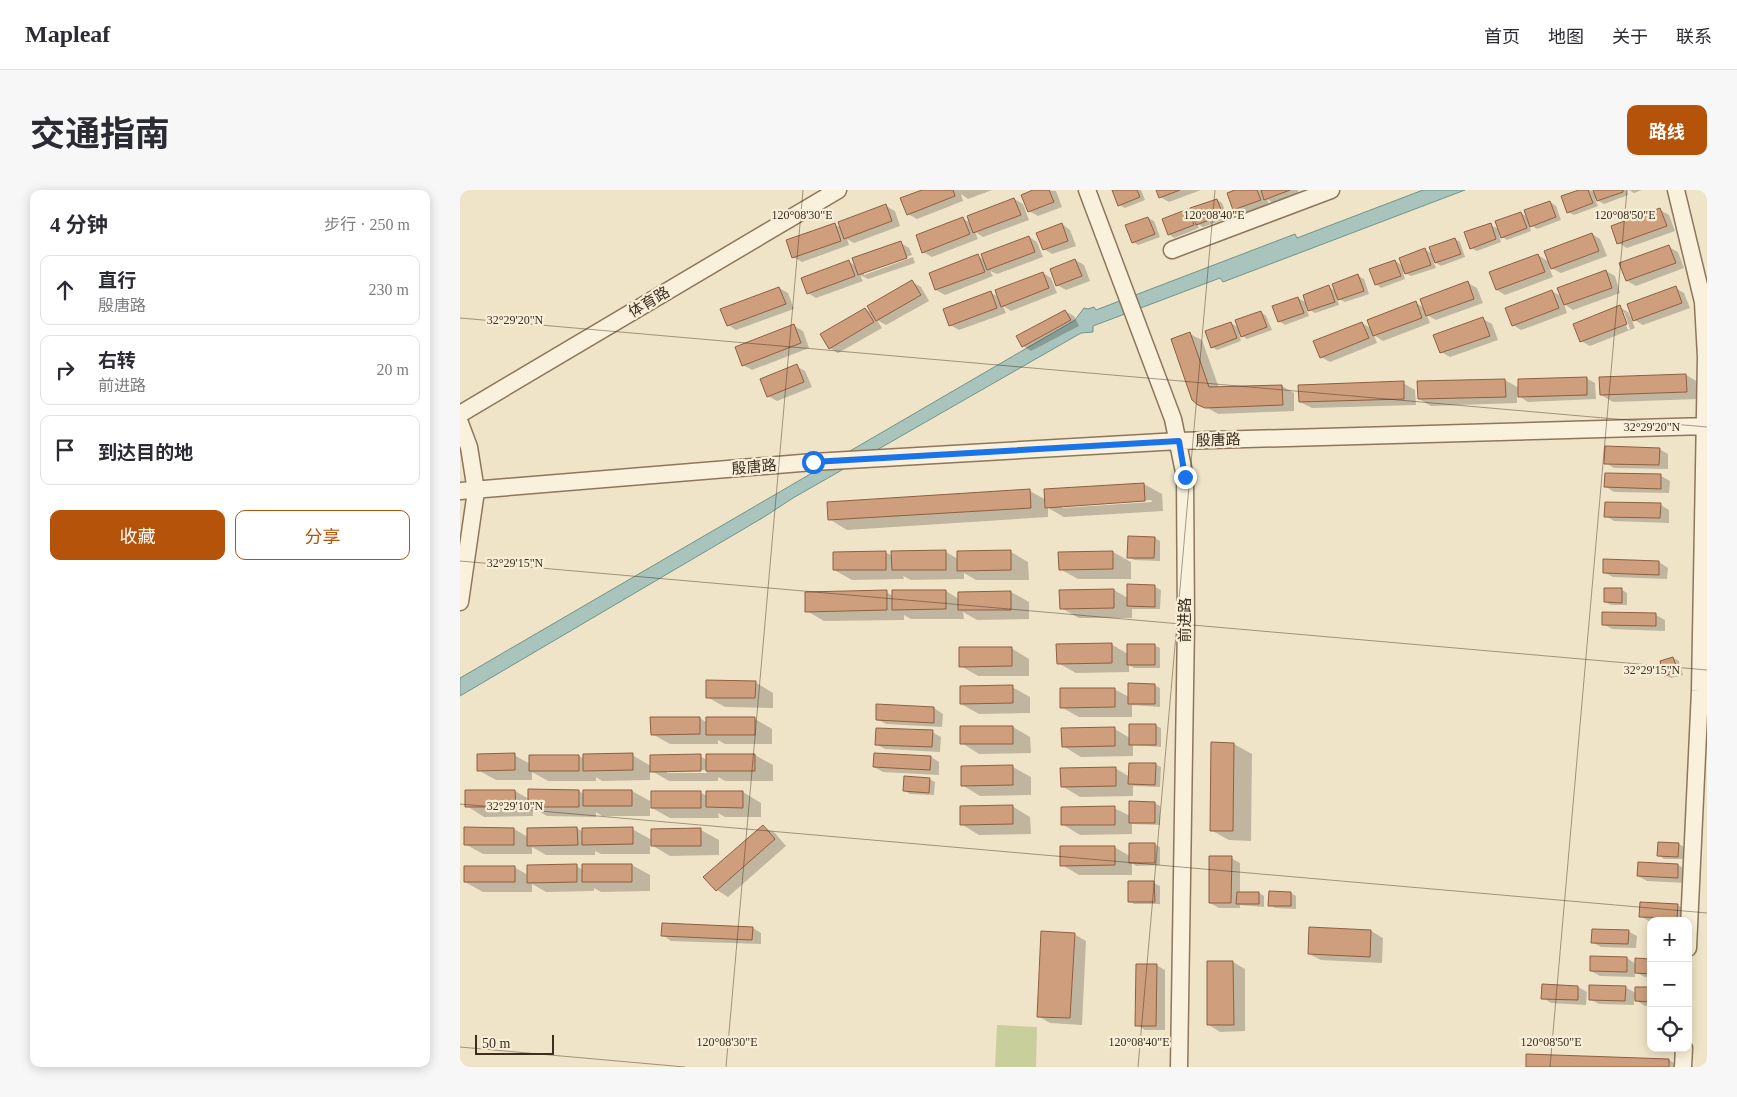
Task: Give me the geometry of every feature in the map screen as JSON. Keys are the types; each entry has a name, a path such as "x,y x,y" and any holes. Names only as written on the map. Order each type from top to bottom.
{"street":[{"name":"体育路","path":"460,414 838,190"},
{"name":"前进路","path":"1087,190 1173,419 1185,477 1186,614 1179,1067"},
{"path":"1172,250 1332,190"},
{"path":"1676,190 1702,302 1706,357 1704,677 1690,917"},
{"path":"460,423 469,448 468,491 460,602"},
{"name":"殷唐路","path":"468,491 813,462 1179,441 1706,426"},
{"path":"1683,1067 1684,1052"}],"green space":[{"path":"997,1025 1037,1027 1036,1067 995,1067"}],"water":[{"path":"1423,190 1465,190 1223,282 1220,278 1093,326 1093,332 1081,333 793,498 764,517 460,696 460,678 1075,320 1084,308 1094,307 1096,310 1295,234 1297,238"}],"building":[{"path":"922,190 953,190 955,196 907,215 900,198"},
{"path":"1033,190 1049,190 1054,202 1028,212 1021,195"},
{"path":"1112,190 1137,190 1140,197 1118,206"},
{"path":"1156,190 1180,190 1159,198"},
{"path":"1235,190 1257,190 1261,200 1233,210 1227,193"},
{"path":"1261,190 1290,190 1264,200"},
{"path":"1579,190 1588,190 1593,203 1567,213 1561,196"},
{"path":"1593,190 1623,190 1623,192 1597,201"},
{"path":"1014,198 1021,215 973,233 967,216"},
{"path":"1217,199 1223,215 1196,225 1190,208"},
{"path":"1550,201 1556,217 1530,227 1524,210"},
{"path":"886,204 892,221 844,239 838,222"},
{"path":"1660,208 1667,226 1617,244 1611,226"},
{"path":"1188,209 1194,225 1168,235 1162,219"},
{"path":"1521,212 1527,228 1501,238 1495,221"},
{"path":"963,217 970,234 922,253 916,235"},
{"path":"1148,217 1155,234 1132,243 1125,225"},
{"path":"835,223 841,241 792,258 786,240"},
{"path":"1062,223 1068,241 1043,250 1036,233"},
{"path":"1491,223 1496,239 1470,249 1464,232"},
{"path":"1592,233 1599,251 1551,269 1544,251"},
{"path":"1029,236 1035,252 987,270 981,254"},
{"path":"1455,238 1461,254 1435,263 1429,247"},
{"path":"901,241 907,258 858,275 852,258"},
{"path":"1669,245 1676,263 1626,281 1619,263"},
{"path":"1425,248 1431,265 1405,274 1399,258"},
{"path":"978,254 985,272 935,290 929,273"},
{"path":"1538,254 1545,272 1496,290 1489,272"},
{"path":"1075,259 1082,276 1056,286 1050,269"},
{"path":"849,260 855,276 807,294 801,278"},
{"path":"1395,260 1401,276 1375,285 1369,269"},
{"path":"1606,270 1612,288 1564,305 1557,288"},
{"path":"1043,272 1049,288 1001,307 995,290"},
{"path":"1358,274 1364,291 1338,300 1332,284"},
{"path":"912,280 921,295 876,321 867,306"},
{"path":"1468,281 1474,299 1426,316 1420,299"},
{"path":"1329,285 1335,302 1308,311 1303,295"},
{"path":"1676,286 1682,303 1633,321 1627,304"},
{"path":"779,287 786,304 727,326 720,309"},
{"path":"1552,290 1559,308 1512,326 1505,308"},
{"path":"991,291 997,308 949,326 943,309"},
{"path":"1298,297 1304,313 1278,322 1272,306"},
{"path":"1416,301 1422,318 1373,336 1367,320"},
{"path":"1620,305 1627,324 1580,342 1573,324"},
{"path":"865,308 874,322 829,349 820,334"},
{"path":"1065,310 1071,320 1022,347 1016,336"},
{"path":"1261,311 1267,327 1241,337 1235,320"},
{"path":"1483,317 1490,336 1440,353 1433,335"},
{"path":"1231,322 1237,338 1211,348 1205,331"},
{"path":"1362,322 1369,338 1320,358 1313,341"},
{"path":"794,324 801,343 742,366 735,347"},
{"path":"1190,332 1209,387 1282,385 1283,405 1205,408 1198,405 1192,400 1171,339"},
{"path":"797,364 804,382 767,397 760,379"},
{"path":"1686,374 1687,392 1600,395 1599,377"},
{"path":"1587,377 1587,395 1518,397 1518,379"},
{"path":"1505,379 1506,397 1418,399 1417,381"},
{"path":"1404,381 1404,399 1299,402 1298,385"},
{"path":"1605,446 1660,448 1659,465 1604,464"},
{"path":"1605,473 1661,474 1661,489 1604,487"},
{"path":"1144,483 1145,501 1045,508 1044,489"},
{"path":"1030,489 1031,508 828,520 827,502"},
{"path":"1605,502 1661,503 1660,518 1604,517"},
{"path":"1128,536 1155,537 1154,558 1127,558"},
{"path":"946,550 946,570 892,570 891,551"},
{"path":"1011,550 1011,570 957,571 957,551"},
{"path":"886,551 886,570 833,570 833,552"},
{"path":"1113,551 1113,569 1059,570 1058,552"},
{"path":"1603,559 1659,561 1659,575 1603,573"},
{"path":"1127,584 1155,585 1155,607 1127,606"},
{"path":"1604,588 1622,588 1622,603 1604,602"},
{"path":"1114,589 1114,608 1060,609 1059,590"},
{"path":"887,590 887,610 805,612 805,592"},
{"path":"892,590 946,590 946,609 892,610"},
{"path":"1011,591 1011,610 958,610 958,592"},
{"path":"1602,612 1656,613 1656,626 1602,625"},
{"path":"1112,643 1112,663 1057,664 1056,644"},
{"path":"1127,644 1155,644 1155,665 1127,665"},
{"path":"959,647 1012,647 1012,666 959,667"},
{"path":"1673,657 1678,672 1664,676 1660,661"},
{"path":"706,680 756,681 755,698 706,698"},
{"path":"1128,683 1155,684 1155,704 1128,704"},
{"path":"1013,685 1013,703 960,704 960,686"},
{"path":"1060,688 1115,688 1115,707 1060,708"},
{"path":"876,704 934,707 934,723 876,720"},
{"path":"650,717 700,717 700,734 651,735"},
{"path":"706,717 755,717 755,735 706,735"},
{"path":"1129,724 1156,724 1156,745 1129,745"},
{"path":"960,726 1013,726 1013,744 960,744"},
{"path":"1115,727 1115,746 1062,747 1061,728"},
{"path":"876,728 933,730 932,747 875,745"},
{"path":"1211,742 1234,743 1233,831 1210,831"},
{"path":"515,753 515,770 477,771 477,754"},
{"path":"633,753 633,770 583,771 583,754"},
{"path":"874,753 931,756 930,770 873,767"},
{"path":"701,754 701,771 650,772 650,755"},
{"path":"706,754 755,754 755,771 706,771"},
{"path":"529,755 579,755 579,771 529,771"},
{"path":"1129,763 1156,763 1155,785 1128,784"},
{"path":"1013,765 1013,785 961,786 961,766"},
{"path":"1116,767 1116,786 1061,787 1060,768"},
{"path":"904,776 930,778 929,793 903,791"},
{"path":"528,789 579,790 579,807 528,807"},
{"path":"465,790 515,790 516,807 465,807"},
{"path":"583,790 632,790 632,806 583,806"},
{"path":"651,791 701,791 701,808 651,808"},
{"path":"706,791 743,791 743,808 706,807"},
{"path":"1129,801 1155,802 1155,823 1129,823"},
{"path":"1013,805 1013,824 960,825 960,806"},
{"path":"1115,806 1115,825 1061,825 1061,807"},
{"path":"763,825 775,839 716,891 703,877"},
{"path":"464,827 514,828 514,845 464,845"},
{"path":"577,827 578,845 527,846 527,828"},
{"path":"633,827 633,844 582,845 582,828"},
{"path":"701,828 701,846 651,846 651,829"},
{"path":"1658,842 1679,843 1678,857 1657,856"},
{"path":"1129,843 1155,843 1155,863 1129,863"},
{"path":"1060,846 1115,846 1115,865 1060,866"},
{"path":"1209,856 1232,856 1231,903 1209,903"},
{"path":"1638,862 1678,864 1678,878 1637,876"},
{"path":"577,864 577,882 527,883 527,865"},
{"path":"582,864 632,864 632,882 582,882"},
{"path":"464,866 515,866 515,882 464,882"},
{"path":"1128,881 1154,881 1155,902 1128,902"},
{"path":"1269,891 1291,892 1291,906 1268,906"},
{"path":"1237,892 1259,892 1259,904 1236,904"},
{"path":"1640,902 1678,904 1677,917 1639,917"},
{"path":"662,923 753,927 752,940 661,936"},
{"path":"1309,927 1371,930 1370,957 1308,954"},
{"path":"1592,929 1629,930 1628,944 1591,943"},
{"path":"1041,931 1075,933 1070,1018 1037,1017"},
{"path":"1590,956 1627,957 1627,972 1590,971"},
{"path":"1635,958 1647,959 1647,974 1635,973"},
{"path":"1207,961 1233,961 1234,1025 1207,1025"},
{"path":"1136,964 1157,964 1156,1026 1135,1026"},
{"path":"1542,984 1578,986 1578,1000 1541,999"},
{"path":"1589,985 1626,986 1625,1001 1589,1000"},
{"path":"1635,987 1647,987 1647,1002 1635,1001"},
{"path":"1526,1054 1669,1059 1669,1067 1526,1067"}],"route":[{"path":"813,462 1179,441 1185,477"}]}
